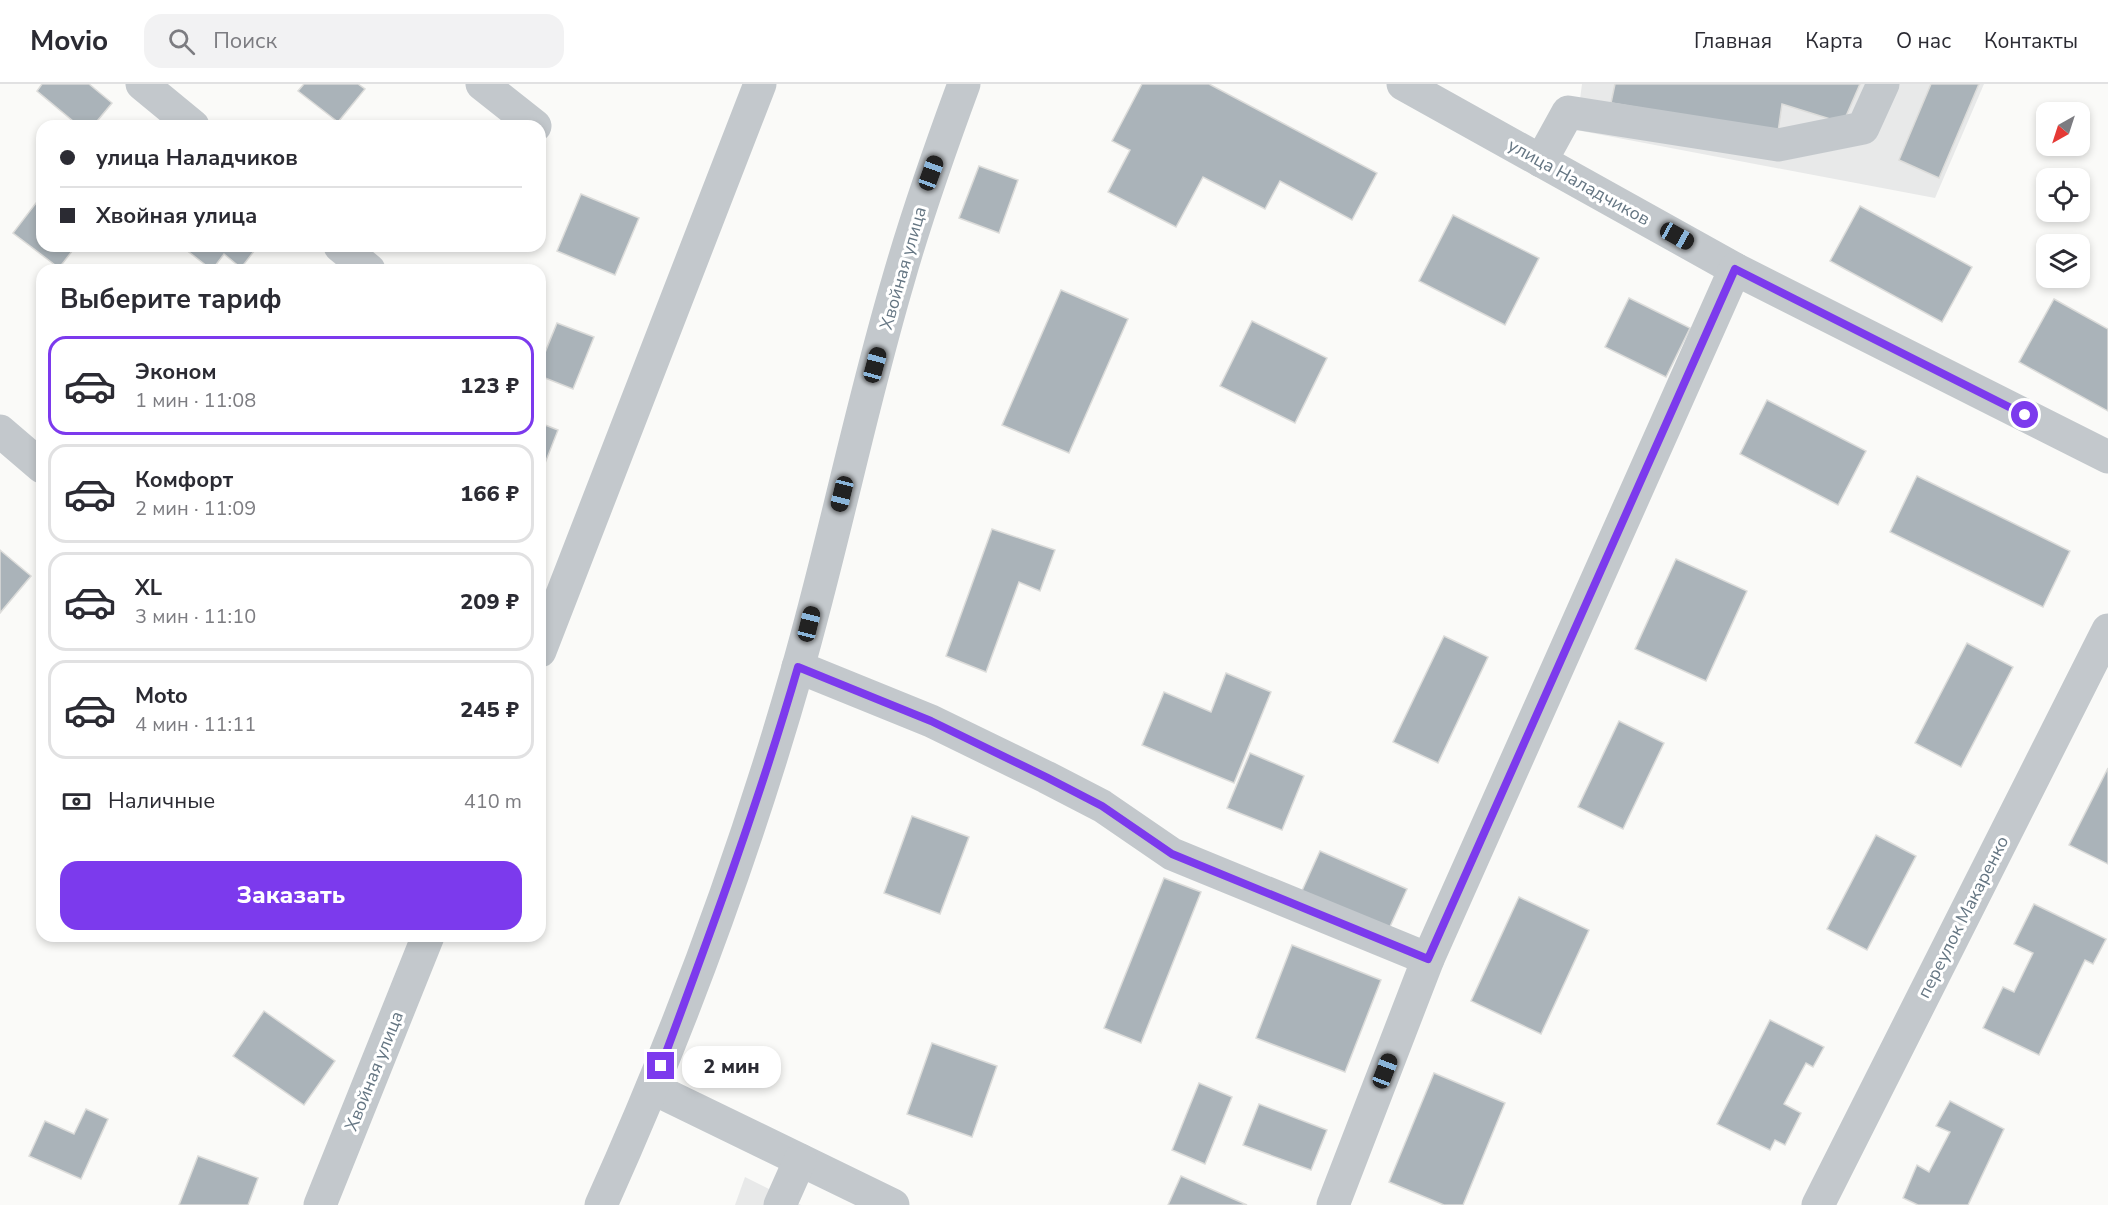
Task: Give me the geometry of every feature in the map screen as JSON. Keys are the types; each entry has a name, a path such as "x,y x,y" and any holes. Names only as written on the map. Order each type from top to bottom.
{"street":[{"path":"142,84 186,120"},
{"path":"482,84 528,120"},
{"path":"546,636 760,84"},
{"name":"Хвойная улица","path":"601,1205 652,1088 720,910 778,736 798,667 897,281 931,173 964,84"},
{"name":"улица Наладчиков","path":"1403,84 1735,269 2108,457"},
{"path":"1541,161 1571,98 1778,146 1863,128 1883,84"},
{"path":"347,252 362,264"},
{"path":"1333,1205 1428,959 1735,269"},
{"path":"0,431 36,463"},
{"name":"переулок Макаренко","path":"1818,1205 2108,630"},
{"path":"798,667 931,721 1046,777 1102,806 1172,854 1428,959"},
{"name":"Хвойная улица","path":"320,1205 426,942"},
{"path":"652,1088 893,1205"},
{"path":"780,1205 800,1160"}],"shaded area":[{"path":"1582,84 1984,84 1935,198 1576,130"},
{"path":"745,1177 801,1205 735,1205"}],"building":[{"path":"42,84 89,84 112,103 98,120 72,120 37,91"},
{"path":"304,84 358,84 365,89 340,120 335,120 298,91"},
{"path":"1142,84 1209,84 1377,173 1352,220 1280,181 1265,209 1203,177 1176,227 1108,192 1130,150 1112,141"},
{"path":"1615,84 1860,84 1843,123 1782,104 1778,132 1611,103"},
{"path":"1931,84 1979,84 1939,178 1899,160"},
{"path":"979,166 1018,180 999,233 959,218"},
{"path":"581,194 639,218 615,275 557,251"},
{"path":"36,203 36,250 13,233"},
{"path":"1860,206 1972,267 1942,322 1830,261"},
{"path":"1453,215 1539,258 1505,325 1419,281"},
{"path":"38,252 71,252 62,264 54,264"},
{"path":"189,252 253,252 244,264 236,264 224,254 216,264 204,264"},
{"path":"1061,290 1128,319 1069,453 1002,425"},
{"path":"1629,298 1690,328 1666,377 1605,347"},
{"path":"2054,299 2108,329 2108,411 2019,362"},
{"path":"1252,321 1327,358 1295,423 1220,386"},
{"path":"557,323 594,337 573,389 546,378 546,350"},
{"path":"1767,400 1866,451 1838,505 1740,454"},
{"path":"546,425 558,430 546,461"},
{"path":"1917,476 2070,551 2043,607 1890,532"},
{"path":"992,529 1055,550 1040,591 1019,582 986,672 946,656"},
{"path":"0,550 31,576 0,613"},
{"path":"1676,559 1747,591 1706,681 1635,649"},
{"path":"1444,636 1488,657 1438,763 1393,742"},
{"path":"1967,643 2013,667 1961,767 1915,743"},
{"path":"1226,673 1271,692 1234,783 1142,745 1164,692 1211,712"},
{"path":"1619,721 1664,743 1623,829 1578,807"},
{"path":"1250,753 1304,776 1282,830 1227,808"},
{"path":"2108,768 2108,864 2069,845"},
{"path":"912,816 969,837 940,914 884,893"},
{"path":"1876,835 1916,856 1867,950 1827,929"},
{"path":"1320,851 1407,889 1388,931 1301,893"},
{"path":"1164,878 1201,892 1141,1043 1104,1028"},
{"path":"1519,897 1589,930 1541,1034 1471,1001"},
{"path":"2034,904 2106,939 2093,964 2085,960 2039,1055 1983,1028 2003,987 2014,992 2033,953 2014,944"},
{"path":"1292,945 1381,980 1345,1072 1256,1038"},
{"path":"264,1011 335,1061 304,1105 233,1056"},
{"path":"1770,1020 1824,1047 1813,1067 1806,1063 1784,1104 1801,1113 1785,1145 1775,1140 1770,1150 1717,1124"},
{"path":"932,1043 997,1066 972,1137 907,1114"},
{"path":"1434,1073 1505,1103 1463,1205 1444,1205 1389,1182"},
{"path":"1199,1083 1232,1097 1205,1164 1172,1150"},
{"path":"1950,1101 2004,1129 1968,1205 1918,1205 1903,1198 1917,1165 1929,1172 1950,1132 1936,1126"},
{"path":"1259,1104 1327,1130 1311,1170 1243,1145"},
{"path":"86,1109 108,1119 81,1179 29,1156 45,1121 74,1134"},
{"path":"198,1156 258,1178 248,1205 179,1205"},
{"path":"1181,1176 1247,1205 1168,1205"}],"route":[{"path":"661,1066 720,910 778,736 798,667 931,721 1046,777 1102,806 1172,854 1428,959 1735,269 2025,415"}]}
